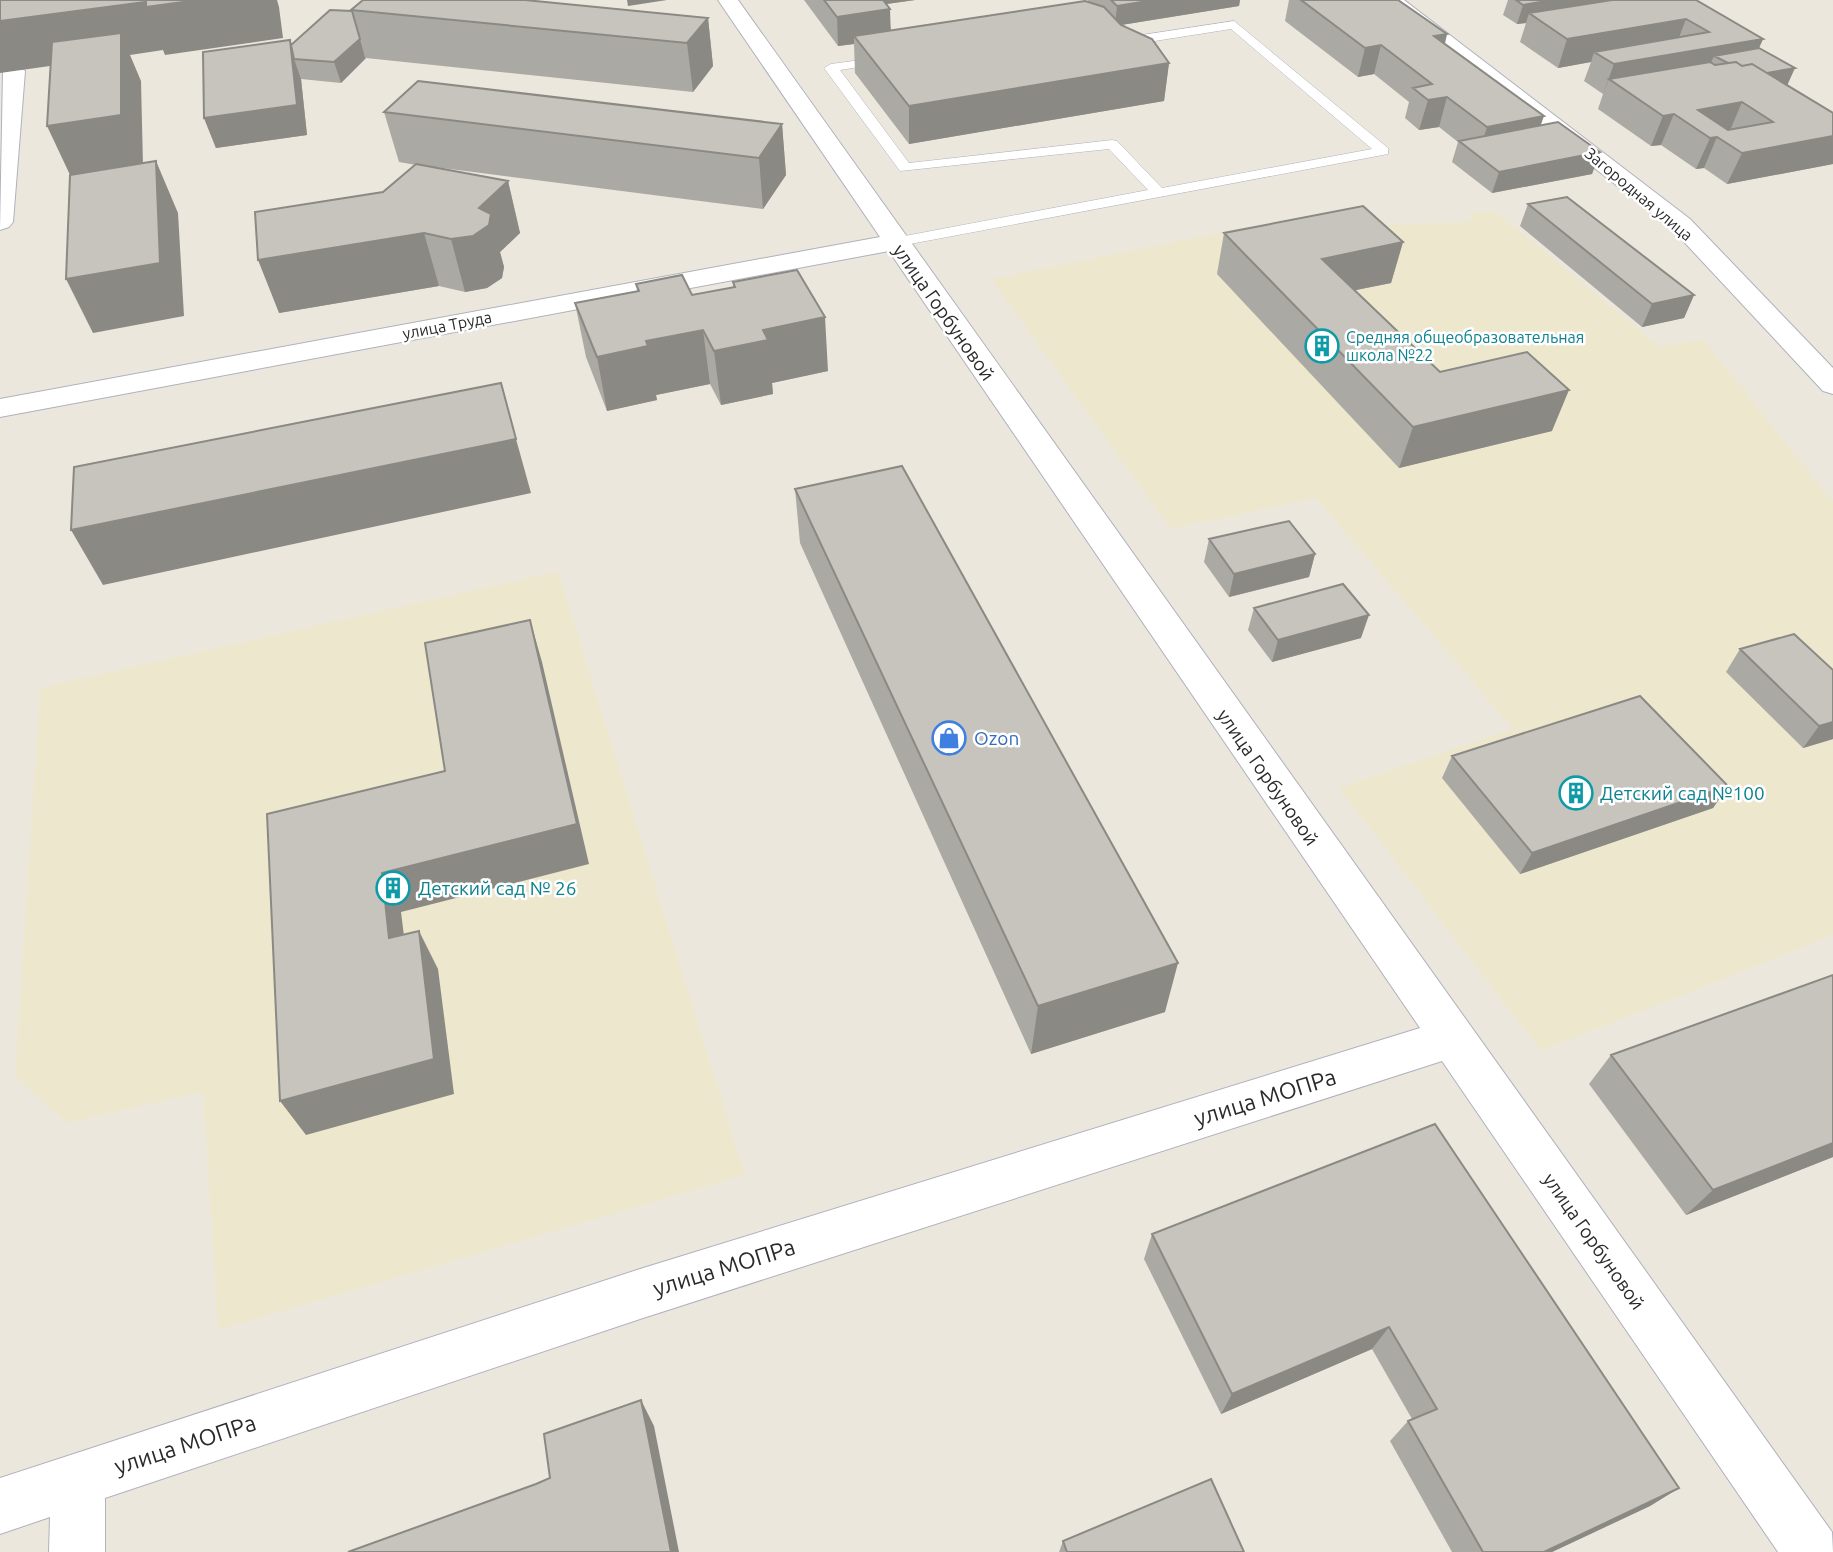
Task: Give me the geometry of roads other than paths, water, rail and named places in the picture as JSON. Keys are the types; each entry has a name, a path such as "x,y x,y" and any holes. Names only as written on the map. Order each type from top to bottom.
{"street":[{"name":"улица Горбуновой","path":"728,0 894,242 1812,1552"},
{"name":"Загородная улица","path":"1391,0 1681,224 1833,385"},
{"path":"0,222 15,71"},
{"name":"улица Труда","path":"0,408 894,242"},
{"name":"улица МОПРа","path":"0,1506 640,1294 1451,1038"},
{"path":"77,1552 78,1479"}],"lane":[{"path":"894,242 1383,151 1234,25 1142,39"},
{"path":"899,56 831,68 905,168 1112,144 1159,192"}],"place":[{"name":"Средняя общеобразовательная школа №22","path":"1322,346"},
{"name":"Ozon","path":"949,738"},
{"name":"Детский сад №100","path":"1576,793"},
{"name":"Детский сад № 26","path":"393,888"}]}
